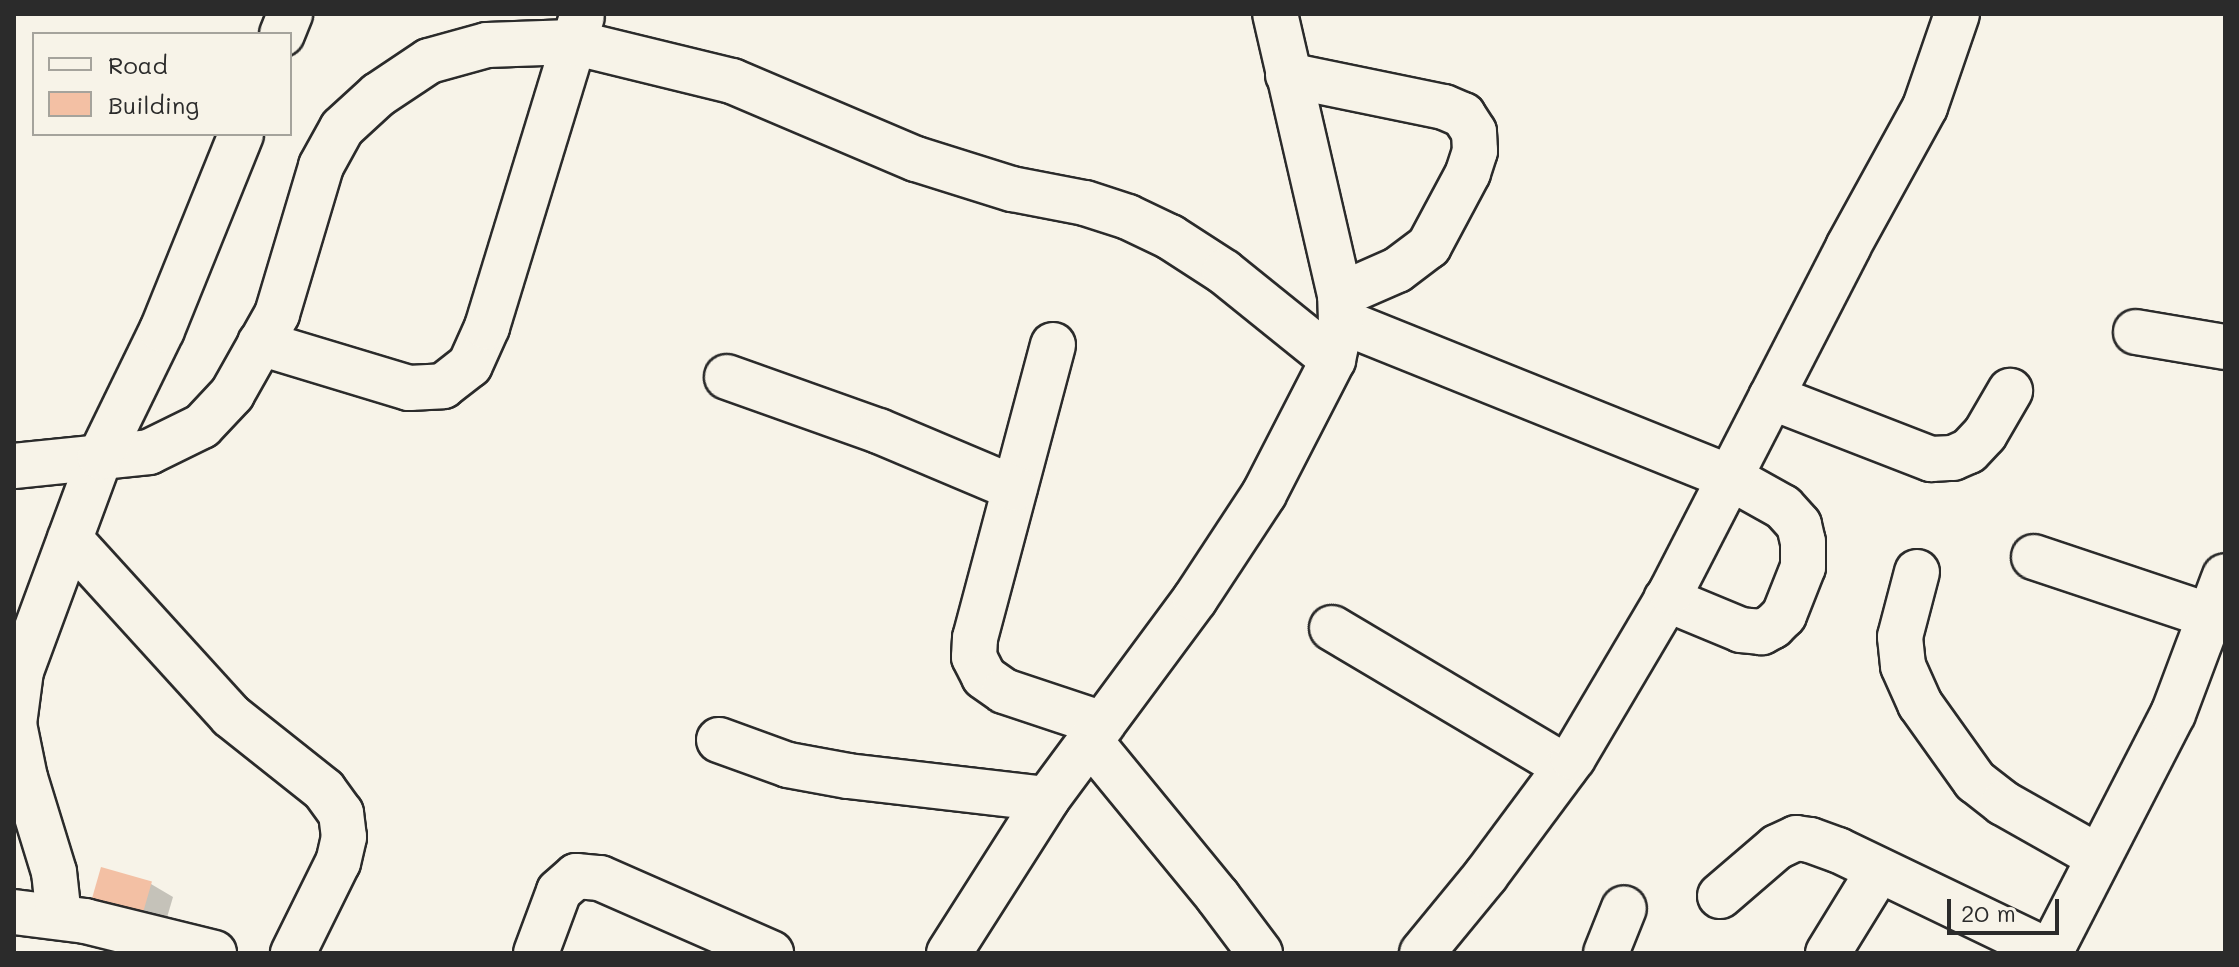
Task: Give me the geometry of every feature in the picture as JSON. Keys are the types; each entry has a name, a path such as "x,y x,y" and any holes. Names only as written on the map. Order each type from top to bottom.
{"street":[{"path":"1275,14 1338,325"},
{"path":"1422,953 1566,767 1666,599 1925,107 1957,14"},
{"path":"260,343 409,388 443,386 470,365 487,327 577,28"},
{"path":"14,466 149,452 202,426 232,394 277,314 321,166 342,128 378,95 429,61 487,45 577,28 732,81 916,159 1012,189 1085,203 1128,217 1170,237 1224,272 1338,325 1729,477 1783,507 1799,525 1803,567 1784,615 1762,632 1741,630 1666,599"},
{"path":"949,953 1047,799 1195,599 1264,494 1338,325 1397,270 1429,246 1468,173 1475,151 1474,132 1463,115 1444,107 1288,75"},
{"path":"59,917 54,872 25,778 14,724 21,671 100,457 162,330 240,136"},
{"path":"2136,332 2225,347"},
{"path":"1053,345 1014,488 974,657 984,677 1004,691 1096,732 1260,953"},
{"path":"727,377 879,431 1014,488"},
{"path":"1771,397 1931,459 1953,458 1969,451 1985,434 2010,391"},
{"path":"70,539 231,716 324,790 341,813 344,837 338,862 293,953"},
{"path":"1720,896 1777,847 1796,838 1838,850 2050,953 2097,856 2147,768 2213,638 2034,557"},
{"path":"1917,572 1900,637 1903,666 1920,704 1975,781 2003,803 2097,856"},
{"path":"1332,628 1566,767"},
{"path":"719,740 788,765 848,776 1047,799"},
{"path":"1828,953 1879,870"},
{"path":"536,953 559,891 566,881 576,876 600,878 771,953"},
{"path":"1606,953 1624,908"},
{"path":"14,912 59,917 214,953"}],"building":[{"path":"101,867 152,882 139,926 88,911"}]}
